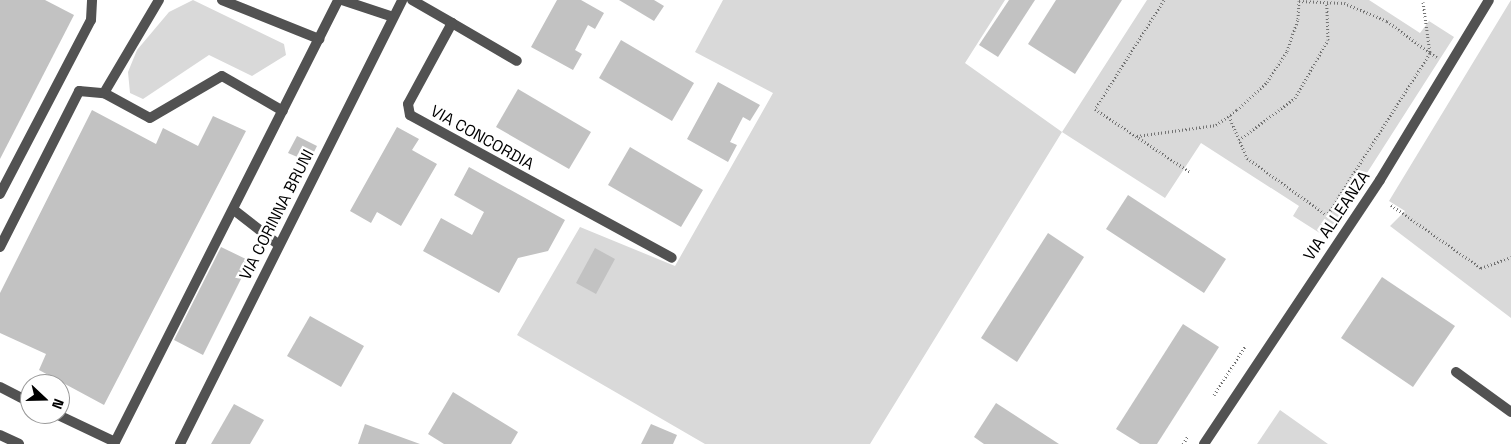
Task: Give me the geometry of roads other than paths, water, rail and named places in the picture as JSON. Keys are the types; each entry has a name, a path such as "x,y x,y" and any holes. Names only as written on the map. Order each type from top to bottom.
{"street":[{"path":"0,194 90,20 92,0"},
{"path":"104,94 158,0"},
{"path":"222,0 319,40"},
{"path":"70,421 115,442 340,0 393,17"},
{"name":"VIA CORINNA BRUNI","path":"180,444 402,0"},
{"path":"412,0 517,61"},
{"name":"VIA ALLEANZA","path":"1204,444 1347,229 1489,0"},
{"name":"VIA CONCORDIA","path":"452,23 408,104 410,115 672,258"},
{"path":"0,247 79,91 104,94 150,118 222,76 283,111"},
{"path":"234,210 279,245"},
{"path":"1456,372 1511,412"},
{"path":"0,388 20,397"},
{"path":"0,435 19,444"}]}
